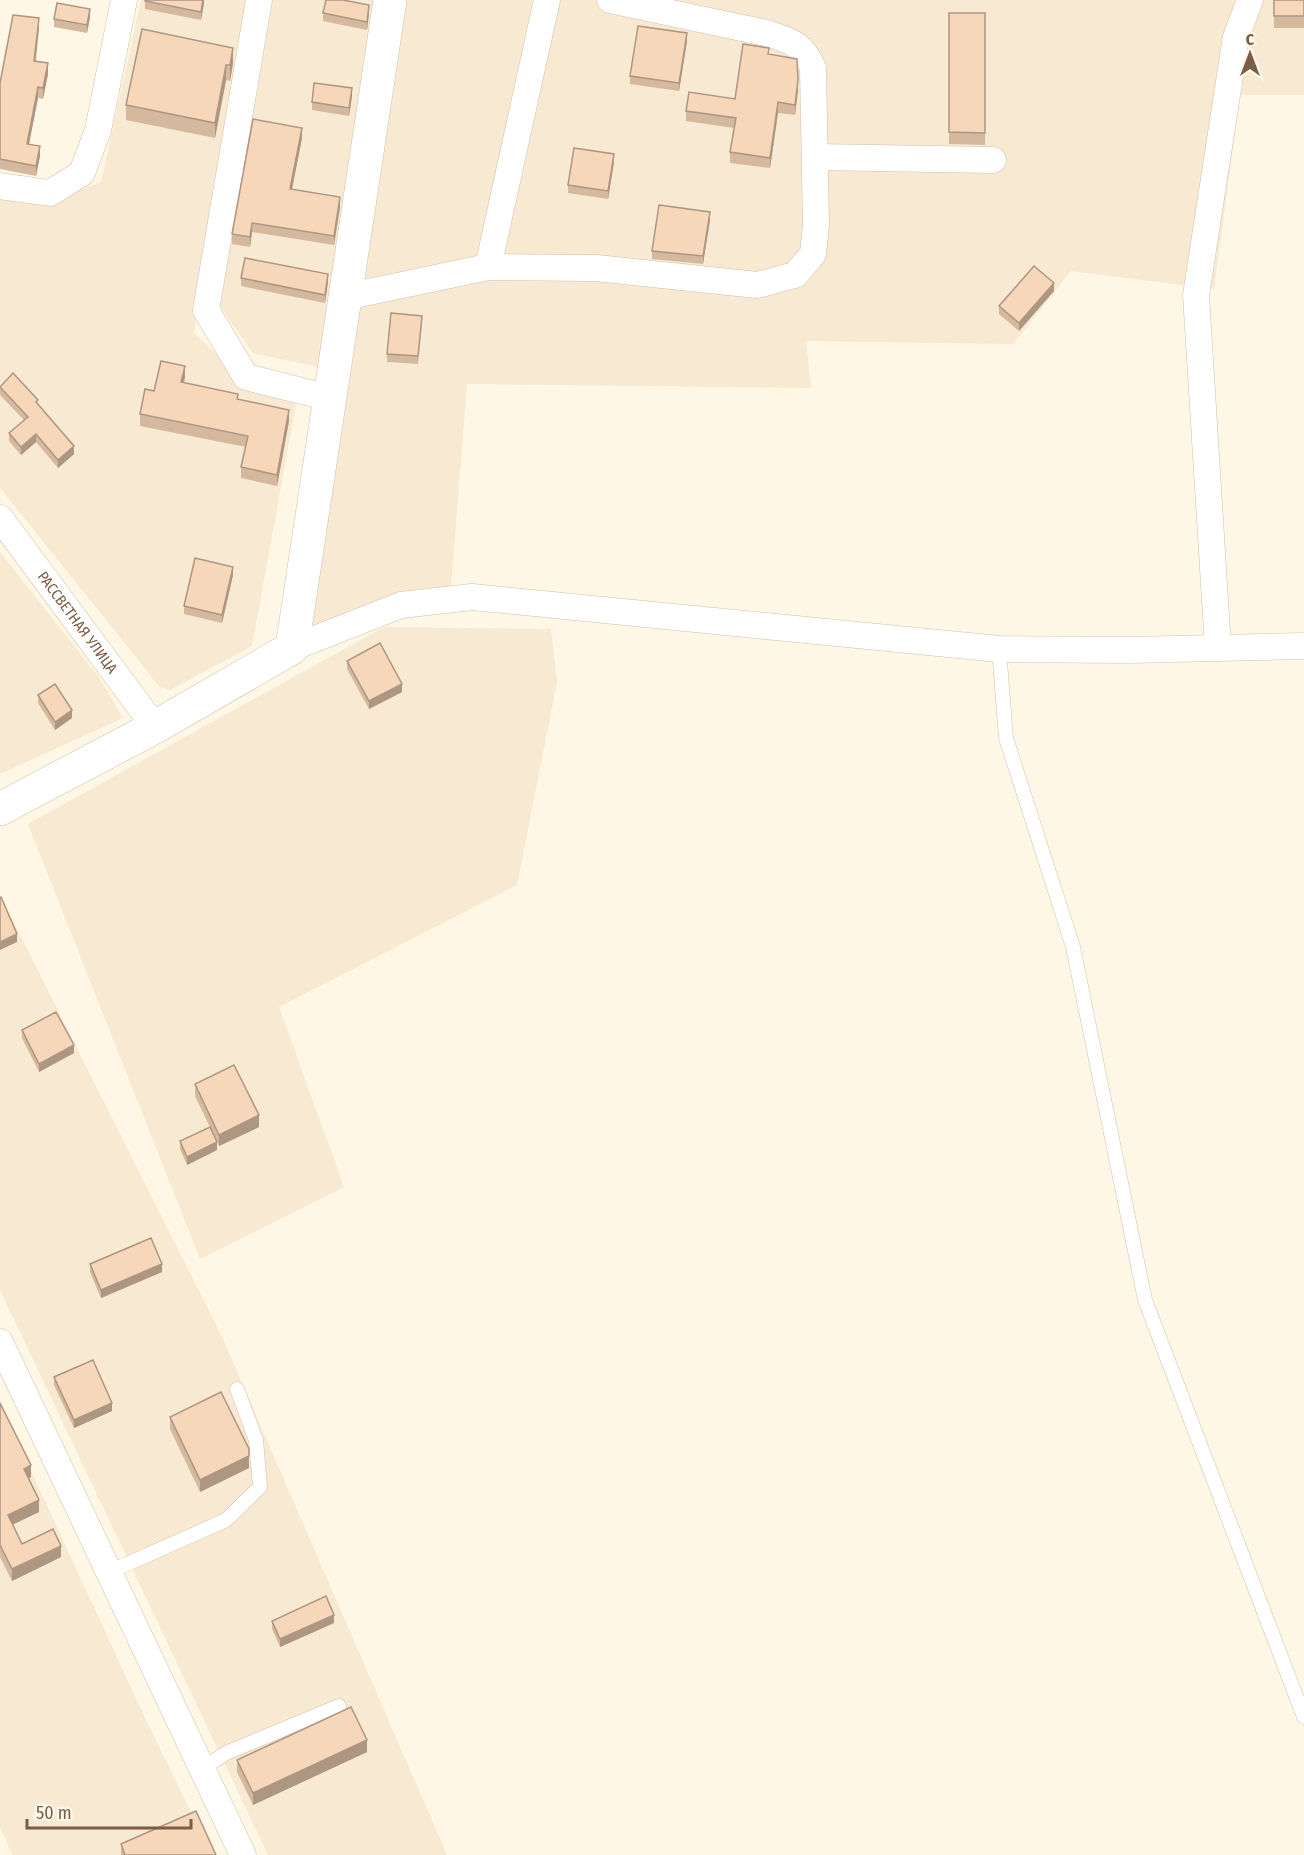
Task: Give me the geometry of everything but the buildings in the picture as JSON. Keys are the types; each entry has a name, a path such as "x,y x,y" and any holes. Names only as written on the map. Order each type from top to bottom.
{"street":[{"path":"0,186 50,193 82,173 98,130 124,0"},
{"path":"259,0 206,310 246,377 330,398"},
{"path":"292,648 390,0"},
{"path":"488,267 547,0"},
{"path":"345,297 488,267 596,268 757,285 795,275 813,254 816,225 813,68 806,52 789,40 766,33 610,0"},
{"path":"1218,648 1196,296 1236,37 1250,0"},
{"path":"815,157 993,160"},
{"name":"РАССВЕТНАЯ УЛИЦА","path":"0,518 155,728"},
{"path":"0,809 155,728 292,648 401,605 472,597 999,649 1130,651 1304,646"},
{"path":"0,1342 243,1855"}],"lane":[{"path":"999,649 1006,738 1073,947 1145,1300 1304,1717"},
{"path":"109,1572 226,1520 260,1487 256,1440 237,1389"},
{"path":"202,1769 226,1753 339,1706"}],"shaded area":[{"path":"141,0 252,0 194,333 249,389 296,404 252,646 170,690 159,686 0,488 0,194 52,200 101,182"},
{"path":"267,0 375,0 318,367 253,353 219,305"},
{"path":"390,0 1304,0 1304,95 1240,95 1214,289 1071,271 1013,344 806,341 811,388 467,384 450,599 292,648"},
{"path":"0,552 98,676 123,718 0,774"},
{"path":"384,627 551,629 557,682 517,885 279,1007 344,1187 200,1259 28,824"},
{"path":"0,895 222,1337 447,1855 268,1855 0,1290"},
{"path":"0,1404 145,1718 212,1855 13,1855 0,1827"}]}
